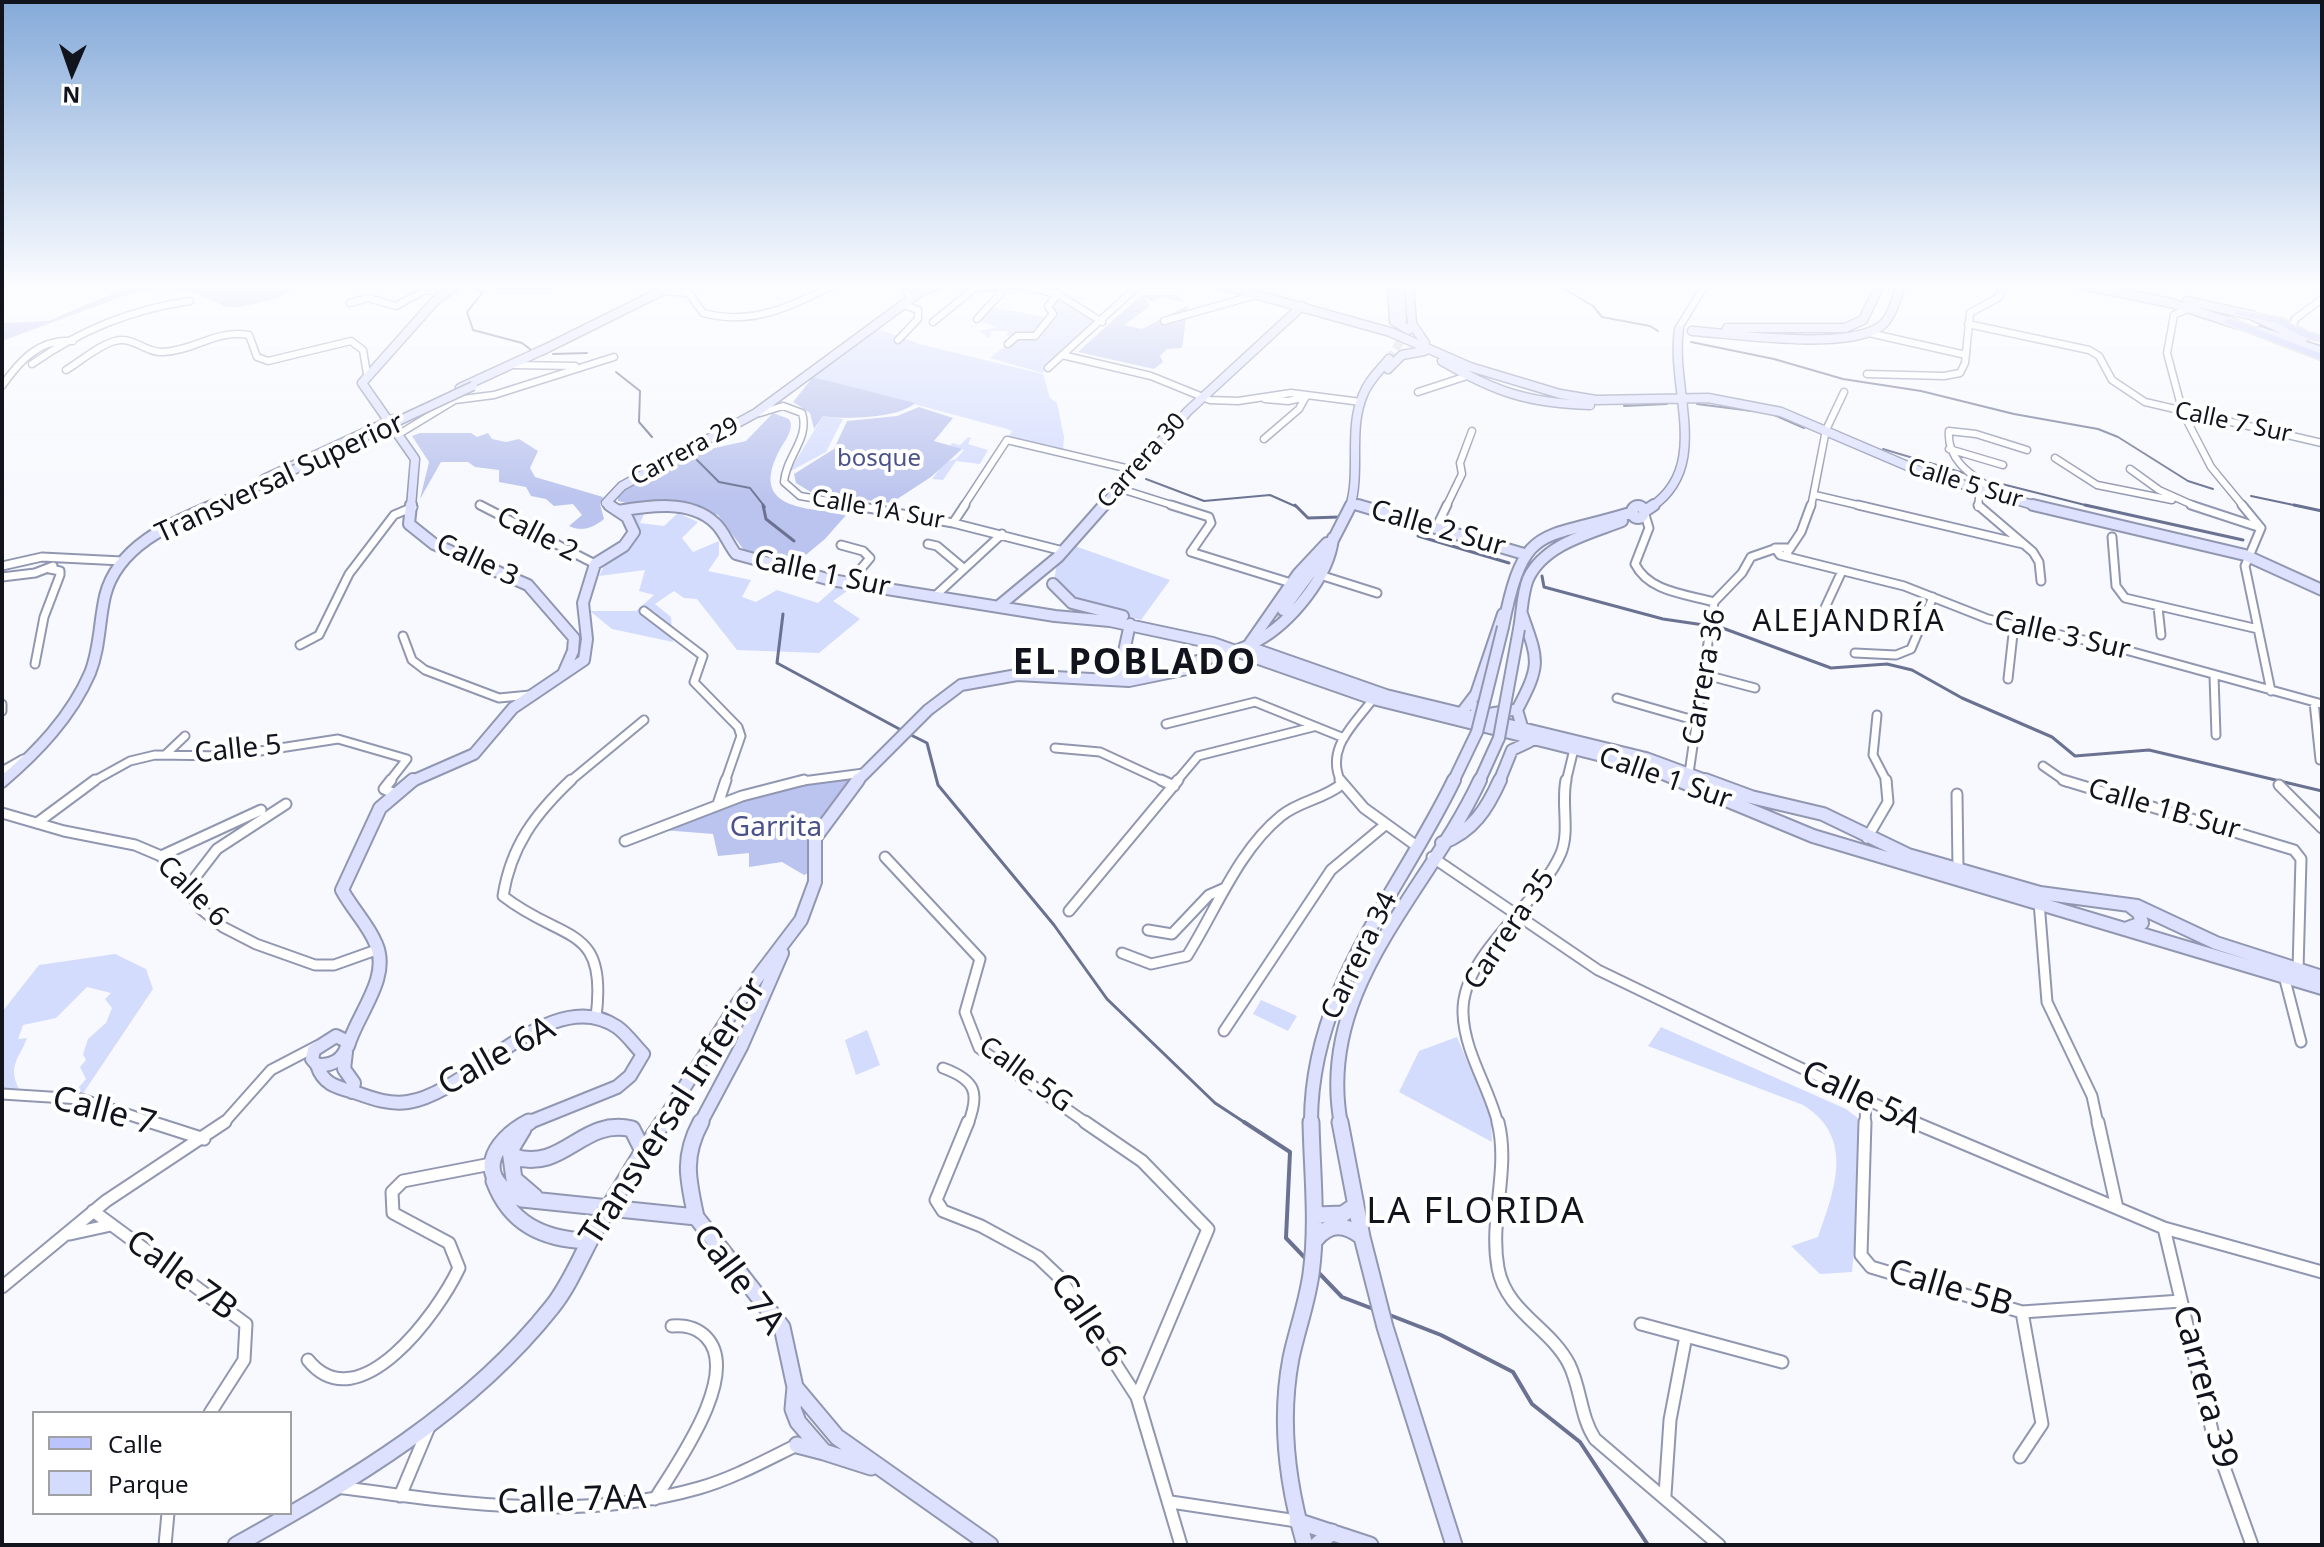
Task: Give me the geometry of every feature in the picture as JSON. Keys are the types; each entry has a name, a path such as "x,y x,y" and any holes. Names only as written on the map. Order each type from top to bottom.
{"street":[{"path":"2,386 14,368 27,357"},
{"path":"32,364 43,357"},
{"path":"66,370 88,357"},
{"path":"258,357 268,361 284,357"},
{"path":"365,357 367,374 363,387 400,435"},
{"path":"367,374 383,357"},
{"path":"233,498 265,479 527,357"},
{"name":"Transversal Superior","path":"122,561 180,521 529,357"},
{"path":"400,435 461,398 494,395 613,357"},
{"path":"514,365 563,367 613,357"},
{"name":"Carrera 29","path":"595,564 634,536 628,519 606,503 614,491 746,419 826,357"},
{"path":"1048,368 1060,357"},
{"path":"1071,357 1151,376 1201,398 1288,401 1307,396 1340,398 1360,405"},
{"name":"Carrera 30","path":"1033,581 1201,398 1244,357"},
{"path":"1360,405 1399,357"},
{"name":"Calle 5 Sur","path":"1438,357 1489,390 1526,402 1604,406 1607,400"},
{"name":"Calle 5 Sur","path":"1448,357 1507,379 1570,396 1607,400 1708,398 1759,407 1825,430 1875,455 2057,512 2245,555 2322,590"},
{"path":"1524,554 1533,543 1555,531 1642,513 1673,489 1680,473 1684,442 1678,357"},
{"path":"1867,374 1952,376 1964,368 1966,357"},
{"name":"Calle 7 Sur","path":"2098,357 2112,380 2145,402 2322,443"},
{"path":"2168,357 2183,413 2211,467 2261,528 2260,535 2245,555 2271,691"},
{"path":"1283,610 1333,538 1351,503 1360,405 1389,359"},
{"path":"1418,392 1467,376"},
{"path":"1489,390 1508,388 1511,384 1507,379"},
{"path":"1679,382 1673,399 1681,411"},
{"path":"1526,402 1518,395 1520,390 1537,388"},
{"path":"1783,551 1804,531 1815,495 1825,430 1844,392"},
{"path":"1264,439 1299,409 1307,396"},
{"name":"Calle 1A Sur","path":"746,419 773,407 802,413 806,432 783,473 784,482 800,496 953,523 1002,534 1061,554"},
{"path":"400,435 425,423 436,412"},
{"path":"400,416 400,423 405,425 425,420"},
{"path":"2002,496 1955,461 1949,449 1949,431 1958,430 2027,450"},
{"path":"1436,528 1462,474 1460,463 1472,431"},
{"name":"Calle 3","path":"400,435 416,466 409,524 434,544 538,592 572,633 574,646 570,657"},
{"path":"953,523 1007,440 1134,470"},
{"path":"1949,449 2003,465"},
{"path":"2055,458 2097,485 2180,502 2261,528"},
{"path":"2130,469 2147,485 2180,502"},
{"path":"1118,488 1211,519 1191,552 1291,583"},
{"path":"1980,489 1978,508 2037,557 2041,581"},
{"path":"1815,495 2023,544"},
{"name":"Calle 2 Sur","path":"1351,503 1524,554"},
{"name":"Calle 2","path":"480,505 595,564"},
{"name":"Calle 1 Sur","path":"618,511 655,506 700,514 717,525 732,550 741,557 849,583 1065,617 1130,624 1242,648 1373,699 1646,767 1813,836 2322,988"},
{"path":"300,645 319,635 349,574 394,515 413,507"},
{"path":"1642,513 1649,528 1635,564 1639,574 1653,583 1714,602"},
{"name":"Carrera 34","path":"1362,1237 1337,1105 1342,1036 1351,1005 1375,952 1432,856 1455,825 1499,738 1527,581 1542,560 1563,546 1642,513"},
{"path":"935,596 962,567 1002,534"},
{"path":"2112,537 2118,592 2132,601 2258,629"},
{"path":"1242,648 1258,635 1312,555 1333,538"},
{"name":"Transversal Inferior","path":"1060,678 1079,674 1158,671 1242,648 1278,630 1330,561 1333,538"},
{"path":"841,545 861,553 872,544 863,551 870,558 849,583"},
{"path":"928,544 937,546 962,567"},
{"name":"Carrera 36","path":"1689,773 1714,602 1742,573 1748,560 1763,551 1783,551"},
{"name":"Calle 3 Sur","path":"1783,551 1804,560 1933,597 1968,613 2111,646 2318,703"},
{"path":"1053,584 1061,554"},
{"name":"Carrera 34","path":"1305,1545 1297,1521 1287,1459 1287,1404 1291,1359 1311,1278 1315,1244 1311,1126 1317,1052 1334,999 1354,956 1436,817 1482,718 1514,570 1524,554"},
{"path":"2,566 52,556 122,561 107,585 96,656 81,690 61,722 35,752 2,781"},
{"path":"352,1092 354,1083 344,1069 347,1049 355,1019 378,980 382,965 379,949 342,890 378,812 393,793 424,775 474,754 505,716 584,660 587,639 583,603 595,564"},
{"path":"2,577 29,569 36,574 51,568 60,571 44,617 35,664"},
{"path":"1817,625 1842,571"},
{"path":"1320,575 1377,593"},
{"path":"1000,605 1033,581 1053,584 1072,603 1073,611 1065,617"},
{"path":"1018,593 1017,601 1024,611"},
{"path":"1855,653 1896,655 1911,649 1933,597"},
{"name":"Calle 1 Sur","path":"1072,603 1242,648 1460,715 1622,752 1751,797 1823,814 1867,838 1958,869 2040,893 2126,904 2168,918 2216,943 2322,977"},
{"path":"2158,607 2161,635"},
{"path":"1460,715 1472,704 1494,627 1506,610"},
{"path":"644,611 703,656 694,682 738,727 741,736 718,804"},
{"path":"1522,613 1537,657 1535,676 1518,708 1523,730"},
{"path":"1119,674 1130,624"},
{"path":"2008,679 2014,625"},
{"path":"403,636 412,660 425,670 499,698 535,695"},
{"path":"561,678 570,657 577,661 584,660"},
{"name":"Transversal Inferior","path":"292,1513 430,1425 479,1383 554,1304 587,1241 641,1153 754,981 783,950 811,898 815,838 820,828 867,770 910,727 959,685 984,679 1136,680 1202,666"},
{"path":"1702,674 1755,688"},
{"path":"2214,676 2216,735"},
{"path":"499,698 505,716"},
{"path":"1617,698 1697,721"},
{"path":"1373,699 1344,738 1334,758 1334,768 1342,784 1385,825 1418,847"},
{"path":"1166,724 1255,702 1344,738"},
{"path":"2318,703 2320,760"},
{"path":"2,704 2,711"},
{"path":"1472,704 1489,714 1518,708"},
{"path":"1867,838 1888,802 1888,784 1873,755 1877,715"},
{"path":"587,1241 558,1240 522,1224 499,1196 492,1168 497,1147 510,1132 536,1118 616,1088 635,1071 643,1054 630,1034 596,1017 603,984 598,961 587,944 575,935 523,915 503,896 504,871 537,813 644,720"},
{"path":"1069,911 1198,756 1313,727"},
{"path":"164,755 185,736"},
{"name":"Calle 5","path":"37,823 100,776 130,761 164,755 228,756 338,739 407,759 384,789 393,793"},
{"path":"1441,843 1463,837 1478,822 1516,746 1540,742"},
{"path":"1055,748 1100,752 1174,786"},
{"name":"Carrera 35","path":"1574,749 1563,800 1562,849 1552,870 1515,915 1470,982 1464,998 1463,1017 1501,1135 1495,1251 1502,1285 1511,1303 1561,1351 1573,1369 1591,1434 1621,1465 1665,1495 1719,1545"},
{"path":"2,771 35,752"},
{"name":"Calle 1B Sur","path":"2043,766 2066,782 2288,847 2301,859 2298,970"},
{"path":"625,841 718,804 835,774 867,770"},
{"path":"378,812 401,789 424,775"},
{"path":"1122,953 1151,964 1178,961 1187,956 1212,920 1225,888 1256,840 1294,806 1329,797 1342,784"},
{"path":"2279,785 2322,828"},
{"path":"1957,794 1958,869"},
{"path":"187,888 201,877 212,852 270,818 286,804"},
{"path":"161,856 261,810"},
{"name":"Calle 6","path":"2,813 135,845 161,856 201,909 223,927 256,944 315,965 334,965 379,949"},
{"path":"1813,836 1805,828 1804,819 1811,814 1823,814"},
{"path":"1224,1031 1331,870 1385,825"},
{"name":"Calle 5A","path":"1432,856 1598,970 1866,1102 2164,1228 2322,1272"},
{"name":"Calle 5G","path":"885,857 980,959 978,977 965,1005 964,1026 979,1048 1142,1161 1208,1229 1137,1397"},
{"path":"1148,930 1172,934 1209,895 1225,888"},
{"path":"2039,902 2047,1002 2092,1096 2117,1208"},
{"path":"2126,904 2142,918 2139,927 2126,928"},
{"path":"696,1217 686,1171 693,1137 741,1047 783,950"},
{"path":"2284,976 2301,1042"},
{"name":"Calle 6A","path":"311,1055 318,1072 334,1089 375,1101 415,1101 531,1032 573,1017 596,1017"},
{"path":"2,1287 143,1174 204,1139 271,1070 311,1055 355,1019"},
{"path":"330,1038 341,1037 347,1049"},
{"path":"311,1055 333,1063 347,1049"},
{"name":"Calle 6","path":"943,1068 957,1072 976,1092 977,1101 936,1200 943,1211 981,1226 1052,1266 1137,1397 1171,1502 1181,1545"},
{"name":"Calle 7","path":"2,1094 81,1099 204,1139"},
{"name":"Calle 5B","path":"1866,1102 1861,1255 1871,1267 2022,1312 2181,1301"},
{"path":"308,1360 324,1377 346,1379 380,1367 421,1329 452,1286 459,1268 449,1243 393,1213 392,1192 403,1181 492,1168 510,1170 511,1149 518,1134 536,1118"},
{"path":"511,1149 520,1160 543,1161 591,1133 615,1126 632,1129 641,1153"},
{"name":"Calle 7A","path":"492,1168 500,1186 514,1196 696,1217 782,1327 795,1387 793,1409 811,1438 824,1452 843,1461 871,1467"},
{"name":"Calle 7A","path":"510,1170 520,1189 551,1202"},
{"path":"1316,1215 1343,1214 1356,1205"},
{"name":"Calle 7B","path":"93,1211 246,1324 250,1339 245,1360 211,1411"},
{"name":"Calle 7B","path":"62,1237 81,1229 111,1225"},
{"path":"1315,1244 1321,1232 1337,1226 1355,1231 1362,1237 1385,1327 1454,1545"},
{"name":"Carrera 39","path":"2164,1228 2214,1439 2252,1545"},
{"path":"2020,1457 2042,1424 2022,1312"},
{"path":"654,1499 682,1455 720,1374 718,1350 704,1334 689,1324 672,1326"},
{"path":"1641,1324 1782,1362"},
{"path":"1665,1495 1670,1420 1686,1336"},
{"path":"400,1496 430,1425"},
{"name":"Calle 7A","path":"811,1438 915,1492 990,1545"},
{"name":"Calle 7AA","path":"336,1487 529,1508 654,1499 701,1488 811,1438"},
{"path":"1171,1502 1297,1521 1370,1545"},
{"path":"165,1545 168,1515"},
{"name":"Transversal Inferior","path":"236,1545 288,1515"},
{"path":"1317,1545 1332,1532"}],"green space":[{"path":"840,357 973,357 1043,374 1050,398 1057,403 1064,437 1063,452 1009,436 1012,431 1007,429 813,377"},
{"path":"991,357 1059,357 1042,373"},
{"path":"1101,357 1161,357 1163,362 1154,369"},
{"path":"813,377 915,403 885,415 857,418 823,416 814,429 810,413 793,402"},
{"name":"bosque","path":"919,407 953,418 934,441 962,449 931,477 891,503 814,494 796,483 794,474 834,449 847,421 897,416"},
{"path":"773,413 789,419 791,424 771,472 771,486 777,496 800,507 847,514 825,539 796,563 746,553 718,515 662,502 631,504 618,501 618,492 700,448 706,450 746,441"},
{"path":"823,416 843,419 826,452 789,472"},
{"path":"420,433 471,433 477,437 488,433 492,439 506,442 519,439 538,451 530,468 535,477 603,497 600,504 604,519 587,528 569,526 582,515 573,504 554,506 546,499 531,496 526,487 499,482 499,470 475,467 468,462 441,462 420,499 429,462 412,436"},
{"path":"968,437 971,438 968,444 988,450 980,464 956,461 943,480 932,479 945,462 956,459 964,450 950,446 952,443 960,445"},
{"path":"646,510 640,523 664,526 678,513 698,522 682,538 693,552 719,541 719,555 708,571 751,580 742,597 756,602 777,590 818,603 836,587 853,587 833,601 860,619 819,653 737,650 697,599 684,598 674,591 655,604 671,617 673,642 612,629 590,611 636,611 654,595 639,591 645,570 599,576 606,562 640,536 632,512"},
{"path":"1075,546 1170,580 1141,620 1079,605 1053,584 1057,565"},
{"name":"Garrita","path":"858,776 831,804 811,836 813,871 804,875 782,862 749,867 749,853 718,856 713,834 663,830 783,788"},
{"path":"115,954 146,969 153,989 82,1095 74,1093 86,1079 80,1067 86,1060 83,1054 88,1039 106,1023 112,1008 105,999 111,993 87,987 56,1018 23,1025 18,1039 27,1038 14,1068 19,1089 2,1088 2,1012 39,965"},
{"path":"1261,1000 1297,1016 1288,1031 1253,1014"},
{"path":"1661,1027 1846,1109 1859,1119 1863,1151 1852,1272 1820,1274 1791,1246 1818,1237 1834,1183 1835,1148 1830,1132 1803,1105 1648,1046"},
{"path":"867,1030 880,1065 856,1075 845,1040"},
{"path":"1457,1037 1491,1119 1492,1142 1399,1092 1419,1051"}],"waterway":[{"path":"1765,357 1843,379 1921,391 2014,414 2098,429 2118,437 2188,481 2213,489"},
{"path":"616,372 640,391 639,422 652,437"},
{"path":"1624,406 1667,404"},
{"path":"1697,404 1752,411"},
{"path":"1772,414 1804,428"},
{"path":"1883,449 1967,474"},
{"path":"697,460 719,482 750,488 765,507"},
{"path":"1146,479 1204,501 1270,495 1297,507"},
{"path":"1990,481 2086,505"},
{"path":"2251,496 2303,507"},
{"path":"763,505 766,519 794,541"},
{"path":"2086,505 2243,540"},
{"path":"2086,505 2093,507"},
{"path":"2294,505 2322,511"},
{"path":"1297,507 1308,518 1340,517"},
{"path":"1418,536 1509,563"},
{"path":"1542,576 1544,587 1663,619 1704,625"},
{"path":"783,614 777,663 903,731"},
{"path":"1717,626 1831,668 1887,664 1912,670 1962,698 2052,737 2075,756 2149,750 2322,791"},
{"path":"909,734 927,743 938,785 1054,925 1107,999 1215,1103 1247,1124"},
{"path":"1244,1122 1290,1152 1286,1238 1307,1260"},
{"path":"1317,1271 1342,1297 1376,1310"},
{"path":"1387,1314 1441,1335 1513,1372 1532,1404 1580,1442 1648,1545"}],"tunnel":[{"path":"1256,640 1283,610"}],"district":[{"name":"ALEJANDRÍA","path":"1849,622"},
{"name":"EL POBLADO","path":"1135,664"},
{"name":"LA FLORIDA","path":"1476,1213"}]}
